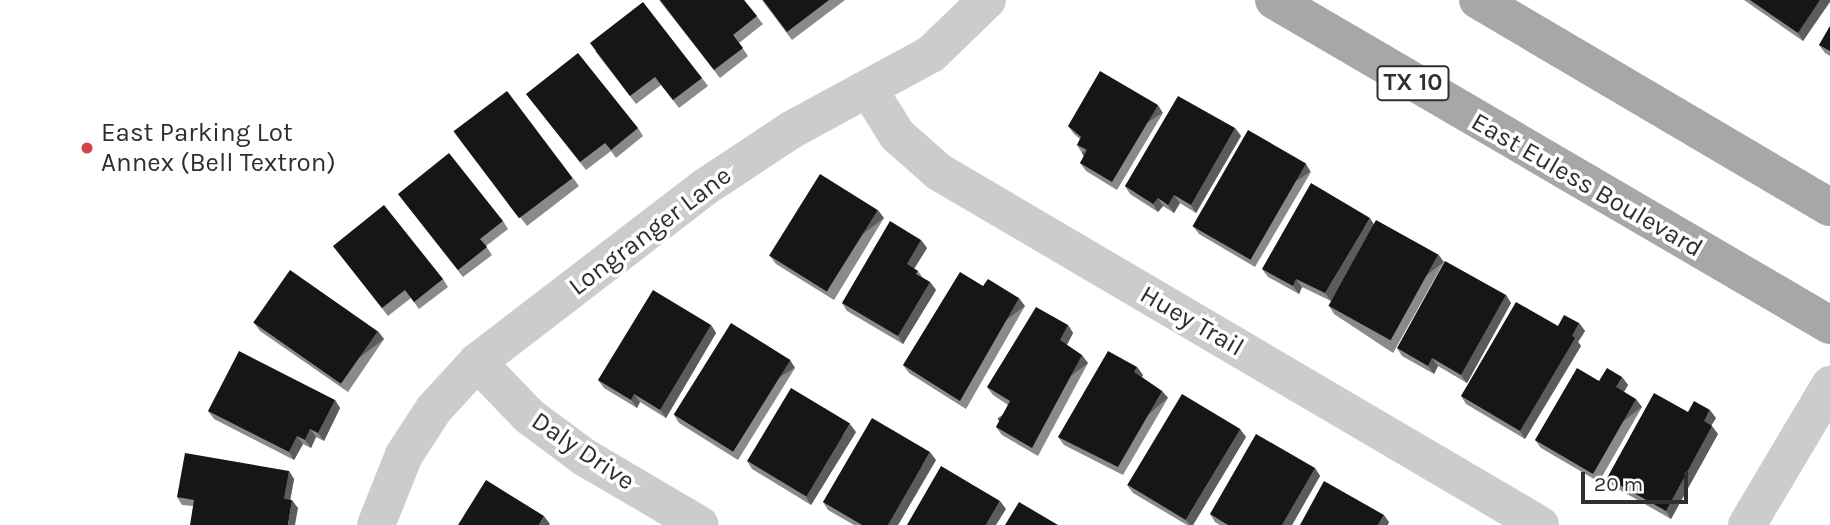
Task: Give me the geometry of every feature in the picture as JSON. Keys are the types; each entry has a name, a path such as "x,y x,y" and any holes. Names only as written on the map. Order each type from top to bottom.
{"main road":[{"name":"East Euless Boulevard","path":"1274,0 1830,325"},
{"path":"1478,0 1830,207"}],"street":[{"name":"Longranger Lane","path":"376,525 404,455 434,409 477,362 705,187 791,130 931,54 987,0"},
{"name":"Huey Trail","path":"869,90 897,135 939,172 1540,525"},
{"name":"Daly Drive","path":"477,362 529,416 584,457 700,525"},
{"path":"1747,525 1830,385"}],"building":[{"path":"660,0 744,0 757,16 733,35 743,48 714,70"},
{"path":"763,0 829,0 787,32"},
{"path":"1750,0 1820,0 1798,33"},
{"path":"643,2 702,78 673,100 655,77 630,96 590,43"},
{"path":"1830,26 1830,51 1819,45"},
{"path":"578,53 638,128 611,150 605,143 580,162 526,94"},
{"path":"1100,71 1158,105 1112,182 1080,163 1087,150 1077,145 1081,137 1068,126"},
{"path":"507,91 573,178 519,218 453,131"},
{"path":"1178,96 1235,128 1191,205 1174,195 1168,205 1158,198 1153,204 1125,186"},
{"path":"1248,130 1306,164 1251,260 1192,226"},
{"path":"449,153 503,221 480,239 487,247 458,270 398,194"},
{"path":"820,174 878,210 827,291 769,255"},
{"path":"1311,183 1370,218 1325,293 1296,279 1293,286 1262,269"},
{"path":"384,205 443,279 414,302 405,290 382,308 333,246"},
{"path":"1376,220 1438,254 1391,340 1328,306"},
{"path":"890,221 921,240 907,264 918,271 916,274 930,282 898,336 842,303"},
{"path":"1445,261 1506,295 1461,375 1432,358 1428,366 1397,348"},
{"path":"290,270 378,331 341,384 253,322"},
{"path":"960,272 983,286 988,279 1019,298 960,401 903,365"},
{"path":"653,290 711,325 660,410 634,394 631,400 598,380"},
{"path":"1516,302 1558,326 1564,315 1579,323 1572,336 1575,338 1520,431 1461,396"},
{"path":"1036,307 1068,325 1060,340 1082,355 1032,448 996,427 1010,401 987,387"},
{"path":"731,323 790,360 733,452 674,415"},
{"path":"239,351 335,400 318,433 310,429 305,440 297,436 289,452 208,411"},
{"path":"1108,351 1137,367 1134,372 1162,391 1118,467 1058,437"},
{"path":"1577,368 1599,381 1607,368 1622,377 1616,387 1636,399 1593,474 1535,440"},
{"path":"791,388 850,424 806,496 747,461"},
{"path":"1654,393 1688,412 1694,401 1710,410 1704,421 1712,426 1666,511 1607,478"},
{"path":"1182,394 1240,429 1186,520 1127,485"},
{"path":"872,418 930,452 888,525 862,525 823,502"},
{"path":"1256,434 1315,468 1282,525 1228,525 1210,514"},
{"path":"185,453 289,471 284,499 292,500 288,525 190,525 194,500 177,497"},
{"path":"941,466 1000,501 986,525 907,525"},
{"path":"486,480 544,516 539,525 458,525"},
{"path":"1324,481 1384,515 1378,525 1300,525"},
{"path":"1019,502 1058,525 1005,525"}],"place":[{"name":"East Parking Lot Annex (Bell Textron)","path":"87,148"}]}
